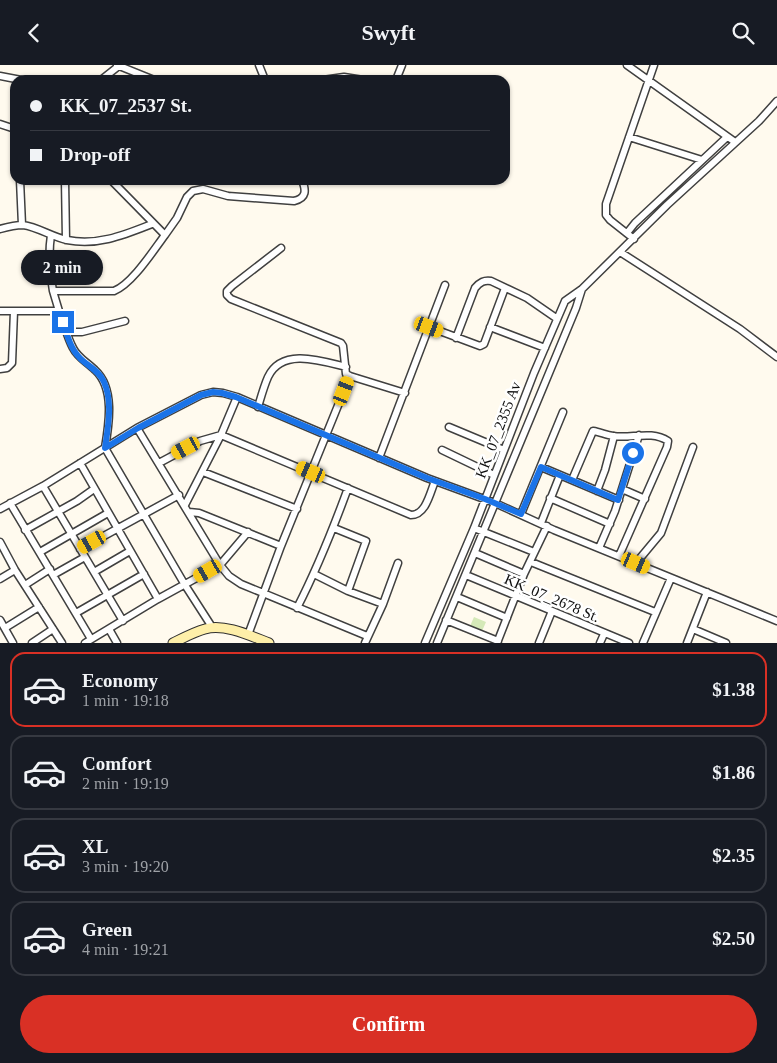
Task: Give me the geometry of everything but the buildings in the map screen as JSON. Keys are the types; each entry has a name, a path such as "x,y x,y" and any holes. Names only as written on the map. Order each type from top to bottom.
{"street":[{"path":"107,75 119,65 142,75"},
{"path":"627,65 735,142"},
{"path":"634,239 606,215 606,204 654,65"},
{"name":"KK_07_2355 Av","path":"425,643 474,528 556,318 565,301 582,289 667,205 759,121 777,101"},
{"path":"629,137 702,160"},
{"path":"627,233 635,223 727,137"},
{"path":"20,185 22,225"},
{"path":"65,185 66,240"},
{"path":"116,185 152,224 165,235"},
{"path":"53,291 118,290 165,235 177,219 187,197 193,191 203,189 228,196 294,201 301,200 305,195 304,185"},
{"path":"0,229 22,225 66,240 86,242 105,241 124,236 152,224"},
{"path":"51,235 49,260 53,291 72,347 78,356 96,370 104,381 109,404 105,448 185,585 212,627"},
{"path":"281,248 232,286 227,295 231,299 341,343 346,374 405,393"},
{"path":"620,252 740,329 777,357"},
{"path":"456,338 475,288 480,282 491,281 527,298 556,318"},
{"path":"379,458 445,285"},
{"path":"429,327 480,346 484,344 505,288"},
{"name":"KK_07_2355 Av","path":"437,643 576,308 582,289"},
{"path":"0,311 59,311"},
{"path":"0,369 7,368 12,363 14,311"},
{"path":"67,332 82,332 125,321"},
{"path":"490,327 545,348"},
{"path":"258,407 268,377 279,364 295,358 312,359 346,367"},
{"path":"248,635 281,546 350,376"},
{"path":"0,509 43,486 138,428 201,395 213,392 222,393 236,397 434,481 495,503 777,621"},
{"path":"185,505 221,435 236,397"},
{"path":"521,514 563,412"},
{"path":"450,427 504,450"},
{"path":"138,428 220,565 229,576 263,595 367,636"},
{"path":"572,480 593,431 614,437 639,435 668,441 645,499 619,556"},
{"path":"159,463 200,441 221,435 411,515 416,515 422,511 434,481"},
{"path":"599,548 610,524 639,435"},
{"path":"597,491 614,437"},
{"path":"636,563 661,533 693,447"},
{"path":"442,450 494,475"},
{"path":"80,463 158,599"},
{"path":"541,467 618,500"},
{"path":"203,472 297,509"},
{"path":"446,620 497,642 524,574 531,562 544,524 550,498 560,475"},
{"path":"43,486 123,621"},
{"path":"297,607 334,528 348,488"},
{"path":"25,530 77,501 94,489"},
{"path":"622,489 645,499"},
{"path":"80,549 179,495"},
{"path":"550,498 610,524"},
{"path":"10,503 92,639"},
{"path":"189,512 199,513 281,546"},
{"path":"40,552 108,513"},
{"path":"334,528 366,541 348,591"},
{"path":"474,528 534,552"},
{"path":"85,643 158,599 220,565 248,532"},
{"path":"0,544 62,643"},
{"path":"94,572 130,551"},
{"path":"475,553 524,574"},
{"path":"25,585 84,557"},
{"path":"531,562 656,612"},
{"path":"365,643 383,604 398,563"},
{"path":"0,579 16,570"},
{"path":"76,613 144,574"},
{"path":"314,574 348,591 383,604"},
{"name":"KK_07_2678 St.","path":"466,575 629,643"},
{"path":"643,643 671,578"},
{"path":"687,643 706,592"},
{"path":"457,597 506,618"},
{"path":"5,628 39,607"},
{"path":"539,643 552,611"},
{"path":"0,620 14,643"},
{"path":"173,643 212,627 248,635 268,643"},
{"path":"32,643 53,629"},
{"path":"109,629 117,643"},
{"path":"693,629 726,643"},
{"path":"600,643 604,634"}],"green space":[{"path":"474,617 486,622 479,638 467,633"}],"route":[{"path":"63,322 72,347 78,356 96,370 104,381 109,404 105,448 138,428 201,395 213,392 222,393 236,397 427,478 521,514 541,467 618,500 633,453"}]}
